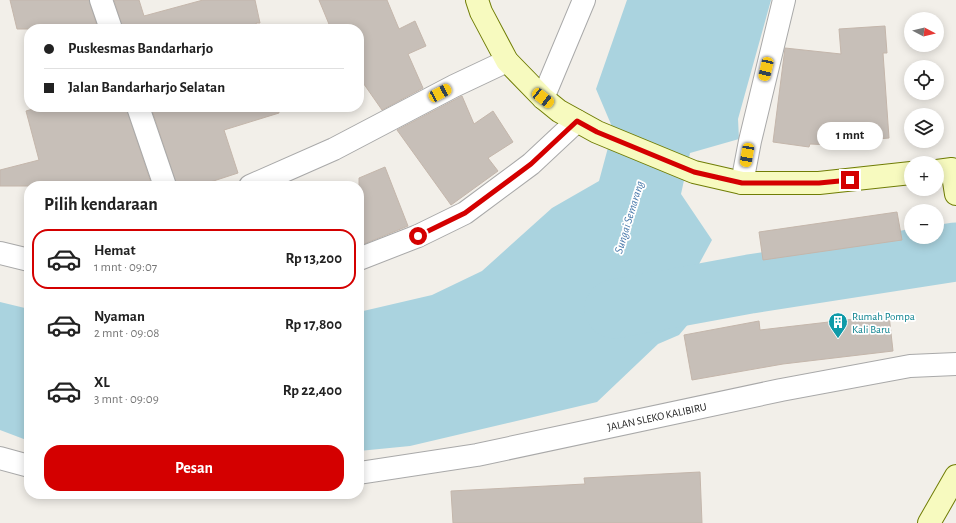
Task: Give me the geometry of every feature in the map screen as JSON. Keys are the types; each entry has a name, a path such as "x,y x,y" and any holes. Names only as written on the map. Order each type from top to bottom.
{"street":[{"path":"102,0 109,24"},
{"path":"477,0 481,12 507,61 543,98 559,111 597,132 694,172 742,183 819,183 904,174"},
{"path":"543,98 584,0"},
{"path":"742,183 756,112 784,0"},
{"path":"261,181 334,149 454,86 507,61"},
{"path":"140,112 163,181"},
{"path":"364,257 418,236 465,213 531,164 577,121"},
{"path":"948,169 956,194"},
{"path":"0,253 24,259"},
{"name":"JALAN SLEKO KALIBIRU","path":"364,472 478,454 781,390 910,366 956,364"},
{"path":"0,458 24,465"},
{"path":"928,523 956,476"}],"water":[{"name":"Sungai Semarang","path":"627,0 771,0 738,119 739,139 690,153 681,194 712,240 699,264 690,322 679,335 658,344 597,402 410,446 364,451 364,311 432,295 482,271 552,208 599,181 613,129 596,89"},
{"path":"0,302 24,308 24,439 0,430"}],"building":[{"path":"10,0 89,0 96,24 24,24 24,29 17,29"},
{"path":"114,0 139,0 144,16 203,0 255,0 260,23 256,24 121,24"},
{"path":"319,0 387,0 399,29 415,21 426,46 408,54 423,88 382,110 364,84 364,24 329,24"},
{"path":"885,26 887,53 883,53 889,138 833,143 833,145 810,144 809,147 773,142 785,48 841,54 839,29"},
{"path":"462,96 474,124 493,111 513,142 488,158 498,171 451,205 397,130"},
{"path":"26,112 128,112 150,181 24,181 24,186 0,186 0,170 39,160"},
{"path":"153,112 279,112 224,130 238,173 213,181 175,181"},
{"path":"385,167 408,226 364,244 364,181 359,181 359,178"},
{"path":"897,212 902,240 763,260 759,232"},
{"path":"889,315 893,351 783,364 692,380 684,335 759,321 760,330"},
{"path":"700,472 702,523 453,523 451,491 585,484 584,478"}],"waterway":[{"path":"614,309 750,284 956,252"}],"place":[{"name":"Rumah Pompa Kali Baru","path":"838,339"}],"route":[{"path":"418,236 465,213 531,164 577,121 597,132 694,172 742,183 819,183 850,180"}]}
